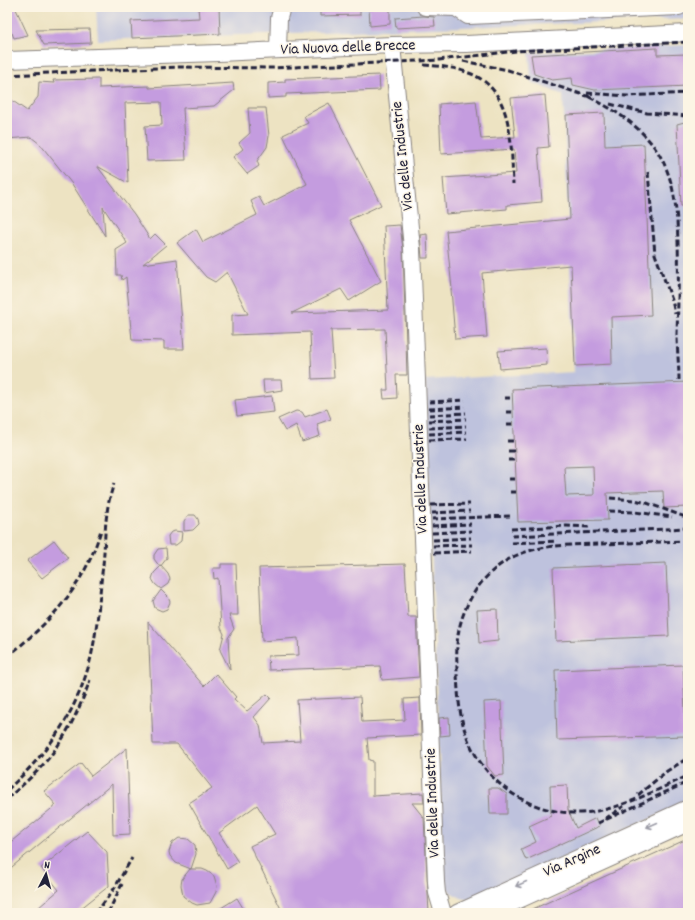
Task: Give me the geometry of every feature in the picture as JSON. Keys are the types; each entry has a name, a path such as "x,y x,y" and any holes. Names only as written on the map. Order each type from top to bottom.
{"street":[{"path":"278,50 279,18 282,7"},
{"path":"425,7 456,8 468,16 679,7"},
{"name":"Via Nuova delle Brecce","path":"7,60 392,45 466,44 688,33"},
{"name":"Via delle Industrie","path":"392,45 412,248 436,882 437,893 443,913"},
{"name":"Via Argine","path":"457,913 688,808"},
{"name":"Via Argine","path":"490,913 688,823"}],"shaded area":[{"path":"96,7 688,7 688,19 98,40"},
{"path":"688,45 688,802 469,900 461,898 450,892 444,883 425,380 574,372 563,95 531,82 529,53"}],"building":[{"path":"7,7 15,7 28,35 14,38 12,33 7,33"},
{"path":"198,7 219,7 220,34 132,38 131,21 199,18"},
{"path":"320,7 360,7 360,15 320,16"},
{"path":"369,7 390,7 390,24 370,26"},
{"path":"424,16 434,17 435,26 396,28 395,18"},
{"path":"90,29 91,43 44,45 36,30"},
{"path":"657,48 657,55 688,54 688,86 595,90 573,85 572,78 552,80 534,74 531,55"},
{"path":"379,75 380,90 286,94 286,97 268,98 268,83 285,82 285,79"},
{"path":"99,79 99,88 149,86 149,88 233,83 234,90 214,106 183,108 186,160 147,161 145,126 162,125 161,102 125,103 128,183 97,166 134,214 150,239 155,234 166,245 143,264 177,259 184,349 164,349 164,341 132,340 126,277 122,280 121,275 117,275 116,250 127,243 103,207 105,236 72,184 40,144 31,137 7,139 7,105 10,99 27,111 38,97 39,82 54,83 53,80"},
{"path":"545,95 549,147 538,148 542,202 507,205 507,209 446,214 443,178 516,173 514,149 441,154 439,104 476,101 481,139 515,137 511,98"},
{"path":"329,103 381,205 349,220 381,281 349,301 341,289 292,313 388,310 384,226 400,225 403,249 407,375 396,375 397,398 384,399 383,390 388,390 385,329 331,330 334,378 312,379 310,332 232,335 232,315 248,314 227,272 215,282 206,277 177,243 196,229 203,242 257,215 251,201 259,197 264,206 307,184 283,135 308,123 304,116"},
{"path":"248,108 266,108 269,136 267,147 257,161 259,166 247,174 233,157 243,149 239,143 250,133"},
{"path":"604,113 605,146 644,144 651,315 611,317 612,364 575,366 571,265 482,273 487,337 455,339 446,231 570,219 566,115"},
{"path":"688,121 688,206 681,206 677,124"},
{"path":"427,234 428,258 422,258 420,235"},
{"path":"546,348 547,365 500,369 498,351"},
{"path":"263,380 281,380 282,390 264,393"},
{"path":"688,382 688,507 664,508 663,491 607,493 608,520 518,522 512,389","holes":["593,466 594,495 566,496 564,467"]},
{"path":"272,396 274,412 237,416 235,400"},
{"path":"327,409 331,419 317,424 320,436 302,442 296,425 285,431 278,419 296,411 302,412 305,417"},
{"path":"188,515 195,515 199,524 193,530 184,531 184,521"},
{"path":"171,532 182,532 181,541 176,545 169,545 168,536"},
{"path":"54,540 68,558 42,578 27,561"},
{"path":"166,548 167,558 160,567 154,559 154,555 158,549"},
{"path":"666,563 669,636 556,641 553,568"},
{"path":"221,564 236,564 238,615 229,615 234,629 228,638 230,670 220,650 224,634 221,628 218,578 214,579 213,568 221,568"},
{"path":"405,564 408,617 416,617 419,677 382,680 380,666 269,670 268,656 299,655 298,638 262,641 259,568"},
{"path":"161,566 168,574 170,579 168,584 161,589 152,579 154,573"},
{"path":"161,590 168,597 170,602 167,609 162,611 155,608 153,601"},
{"path":"497,609 498,641 479,643 477,610"},
{"path":"148,622 204,686 216,674 236,697 234,699 247,711 267,694 271,698 254,717 260,725 263,743 300,741 297,700 360,697 362,722 405,720 404,699 420,698 421,735 367,738 369,760 373,761 373,796 423,793 424,803 412,803 424,818 429,913 283,913 250,846 275,834 257,805 219,833 238,862 227,869 189,803 212,788 177,744 153,744"},
{"path":"683,665 686,736 557,740 555,670"},
{"path":"501,701 504,775 495,776 487,766 484,702"},
{"path":"449,717 450,735 440,736 439,718"},
{"path":"127,748 130,834 113,835 112,784 7,871 7,845 56,805 44,791 81,763 91,776"},
{"path":"567,785 568,810 576,828 596,818 600,826 526,860 521,849 536,842 529,826 551,816 550,786"},
{"path":"489,788 498,788 507,794 507,814 490,814"},
{"path":"87,831 107,852 109,886 75,913 32,913 59,890 41,868"},
{"path":"179,838 188,839 195,845 196,854 191,869 176,863 170,856 169,852 172,843"},
{"path":"685,840 688,847 688,913 524,913"},
{"path":"190,869 202,869 214,876 217,886 216,892 210,903 197,905 183,896 181,885 182,879"},
{"path":"237,898 246,913 213,913"}],"railway":[{"path":"7,75 178,67 272,68 439,60 516,51 688,42"},
{"path":"463,61 508,70 593,98"},
{"path":"424,65 461,70 482,79 493,90 501,103 507,119 512,152 513,184"},
{"path":"587,93 627,96 688,93"},
{"path":"589,97 619,114 637,128 659,154 669,175 676,208 678,231 677,334 679,380"},
{"path":"610,104 647,113 688,116"},
{"path":"648,172 655,254 672,300 675,314"},
{"path":"505,398 510,398"},
{"path":"429,402 465,400"},
{"path":"429,409 465,407"},
{"path":"506,412 512,412"},
{"path":"429,415 466,413"},
{"path":"429,421 466,419"},
{"path":"507,424 512,424"},
{"path":"429,428 466,426"},
{"path":"429,434 466,432"},
{"path":"429,440 467,439"},
{"path":"507,441 513,441"},
{"path":"508,451 514,451"},
{"path":"508,460 514,460"},
{"path":"509,479 515,479"},
{"path":"7,790 35,762 58,732 68,716 84,680 90,661 96,628 103,566 106,520 114,483"},
{"path":"510,492 516,492"},
{"path":"610,498 635,500 647,503 688,518"},
{"path":"431,505 470,504"},
{"path":"432,513 470,511"},
{"path":"609,511 635,512 672,517"},
{"path":"432,519 511,516"},
{"path":"432,526 471,524"},
{"path":"511,529 567,526 589,527"},
{"path":"512,536 688,528"},
{"path":"7,657 52,616 76,585 94,550 101,530"},
{"path":"432,533 471,531"},
{"path":"433,540 471,538"},
{"path":"512,543 557,541"},
{"path":"688,541 545,547 513,557 492,571 476,590 464,611 457,640 458,696 463,724 472,748 482,764 494,778 507,790 523,800 540,807 557,811 576,813 591,812 634,800 688,776"},
{"path":"433,546 472,545"},
{"path":"434,553 472,551"},
{"path":"7,799 37,771 64,737 76,715 90,680"},
{"path":"638,795 667,771 688,758"},
{"path":"598,823 688,782"},
{"path":"605,819 624,806"},
{"path":"96,913 114,889 132,858"},
{"path":"108,913 122,884"}]}
